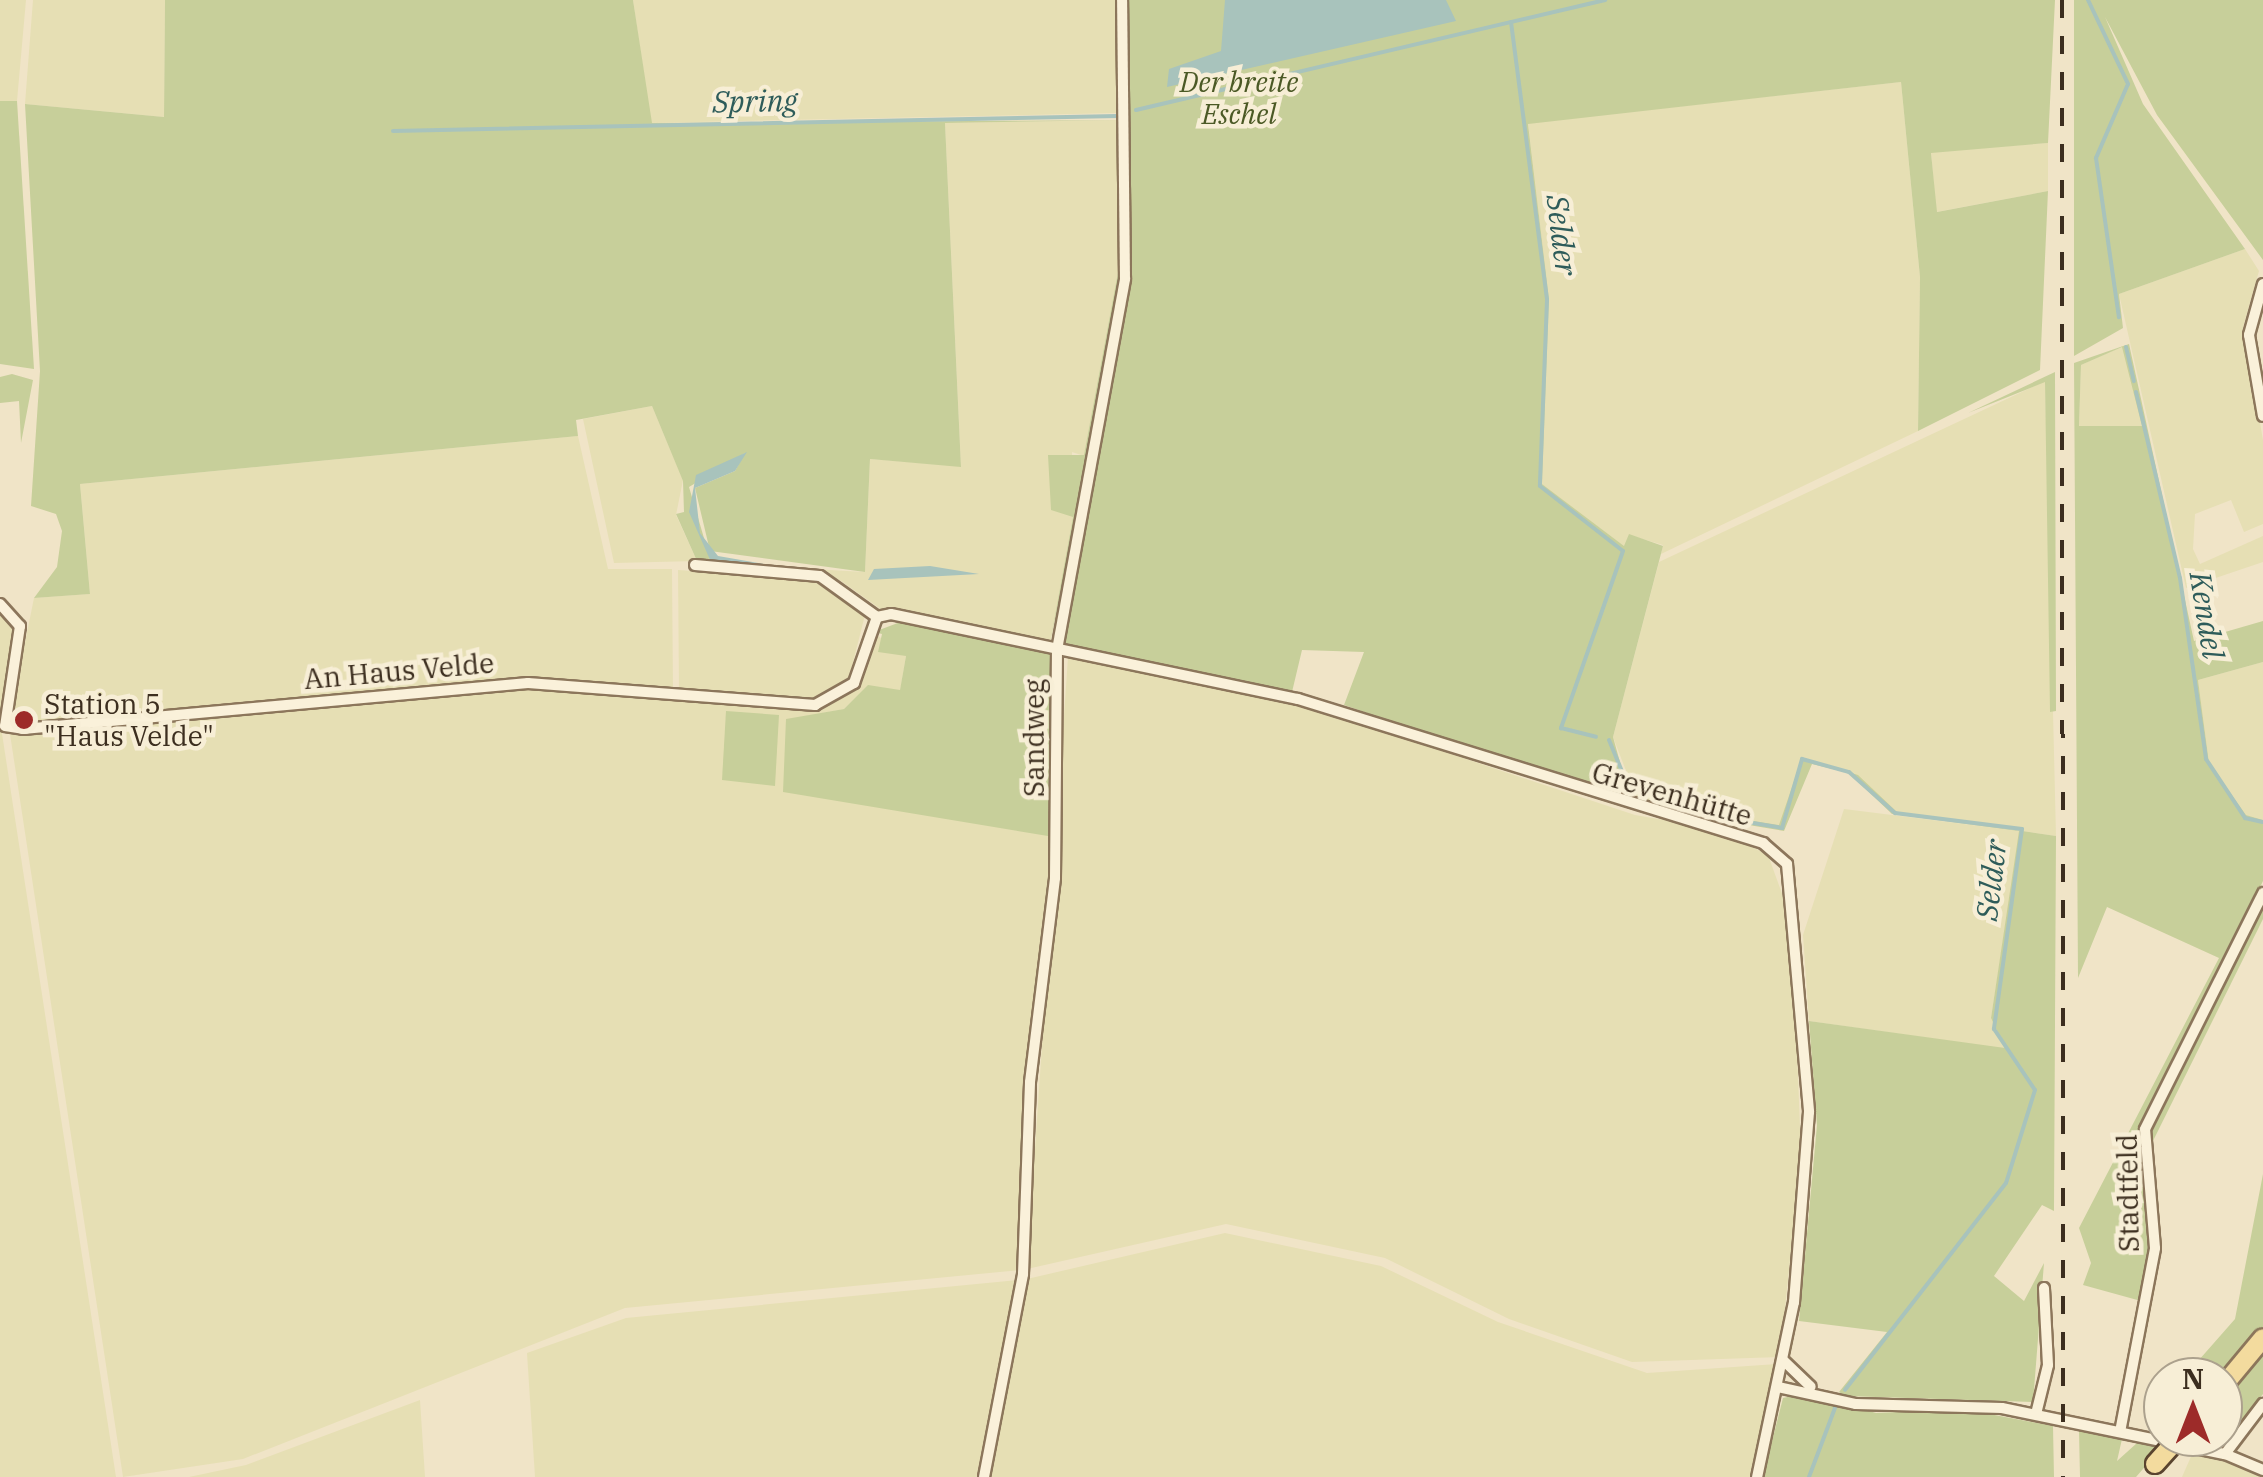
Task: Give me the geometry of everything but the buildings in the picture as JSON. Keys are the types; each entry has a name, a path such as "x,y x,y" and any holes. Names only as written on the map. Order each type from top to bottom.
{"main road":[{"path":"2243,1362 2263,1338"}],"street":[{"name":"Sandweg","path":"984,1477 1023,1274 1030,1082 1055,878 1058,650 1125,280 1122,0"},
{"path":"2263,284 2249,335 2263,416"},
{"path":"694,566 820,576 877,617 994,629 1058,650"},
{"name":"An Haus Velde","path":"0,604 20,626 5,726 23,730 528,683 815,705 854,683 877,617"},
{"name":"Grevenhütte","path":"1058,650 1348,713 1638,810 1719,824 1788,864 1809,1112 1784,1361 1757,1477"},
{"name":"Stadtfeld","path":"2120,1432 2155,1248 2145,1129 2263,893"},
{"path":"2036,1414 2048,1365 2044,1288"},
{"path":"1784,1361 1811,1388"},
{"path":"1778,1388 1811,1388 1856,1404 1966,1403 2143,1437"},
{"path":"2243,1430 2263,1404"},
{"path":"2232,1457 2263,1470"}],"shaded area":[{"path":"0,0 26,0 17,101 0,101"},
{"path":"33,0 165,0 164,117 25,104"},
{"path":"633,0 1118,0 1118,113 651,123"},
{"path":"1901,82 1920,277 1918,431 1661,554 1663,545 1629,535 1625,547 1542,484 1549,299 1528,123"},
{"path":"1119,120 1124,240 1084,456 1072,452 1073,517 1050,643 882,610 841,581 793,568 865,572 870,459 961,466 945,123"},
{"path":"2048,143 2048,191 1936,212 1931,152"},
{"path":"2245,249 2259,271 2243,327 2263,440 2263,524 2244,532 2231,500 2195,514 2193,549 2200,564 2263,536 2263,562 2186,588 2119,294"},
{"path":"2123,346 2142,426 2079,426 2081,365"},
{"path":"2045,381 2056,836 1897,812 1849,771 1802,758 1780,825 1638,802 1613,737 1659,562"},
{"path":"652,406 683,480 676,515 697,561 614,563 583,419"},
{"path":"578,436 608,569 672,569 673,692 532,677 31,724 10,717 34,598 90,594 80,484"},
{"path":"678,570 820,580 865,615 847,686 790,705 679,692"},
{"path":"0,611 15,624 1,727 116,1477 0,1477"},
{"path":"874,633 906,656 900,691 868,686 844,709 786,720 1054,837 1020,1270 625,1308 243,1459 123,1477 10,734 526,690 817,710 858,687"},
{"path":"1068,657 1306,706 1635,815 1717,829 1768,855 1792,921 1801,1153 1780,1357 1632,1362 1509,1319 1385,1258 1226,1224 1027,1269"},
{"path":"2263,662 2263,820 2246,815 2209,763 2198,680"},
{"path":"1844,809 2020,831 1991,1018 2006,1049 1809,1021 1803,935"},
{"path":"1225,1233 1381,1266 1498,1322 1647,1373 1777,1364 1750,1477 988,1477 1027,1279"},
{"path":"1019,1280 981,1477 535,1477 527,1353 626,1318"},
{"path":"420,1400 425,1477 189,1477 246,1465"},
{"path":"2191,1457 2210,1457 2263,1477 2182,1477"}],"green space":[{"path":"165,0 633,0 652,123 1119,120 945,123 961,467 870,459 865,572 710,551 695,488 735,471 745,453 689,487 711,562 697,561 676,514 684,512 683,481 652,406 576,420 578,436 80,484 90,594 34,598 57,567 62,531 56,514 31,506 40,371 25,104 164,117"},
{"name":"Der breite Eschel","path":"1126,0 2055,0 2048,143 1931,153 1937,212 2048,191 2040,370 1918,431 1920,277 1901,82 1528,124 1549,299 1542,484 1624,546 1629,534 1663,546 1613,737 1628,791 1638,802 1779,825 1802,758 1858,775 1897,812 2056,836 2054,1211 2042,1205 1994,1276 2024,1301 2044,1263 2033,1402 1845,1396 1839,1392 1887,1332 1799,1321 1817,1125 1809,1021 2005,1048 1991,1018 2019,831 1892,814 1849,773 1812,764 1784,831 1641,807 1344,705 1364,652 1302,650 1292,692 1062,643 1127,294"},
{"path":"2074,0 2263,0 2263,260 2157,115 2105,17 2143,104 2245,249 2119,294 2123,328 2074,356"},
{"path":"0,101 17,101 34,369 0,364"},
{"path":"1124,240 1117,320 1050,643 1073,517 1051,510 1048,455 1084,455"},
{"path":"2129,344 2194,641 2263,621 2263,662 2198,680 2209,763 2246,815 2263,820 2263,881 2140,1133 2150,1248 2141,1301 2083,1285 2091,1263 2079,1228 2219,958 2107,907 2078,978 2074,363","holes":["2122,347 2142,426 2079,426 2081,365"]},
{"path":"2055,372 2056,711 2050,712 2045,382 1968,413"},
{"path":"12,374 33,380 21,443 19,401 0,403 0,377"},
{"path":"903,621 1052,653 1054,837 783,792 786,719 844,709 868,685 900,690 906,656 878,652 882,634 874,632"},
{"path":"726,711 779,715 775,786 722,780"},
{"path":"2263,903 2263,919 2149,1149 2154,1122"},
{"path":"2263,1174 2263,1327 2238,1357 2202,1357 2235,1319"},
{"path":"2263,1347 2263,1394 2243,1418 2243,1372"},
{"path":"1806,1393 1876,1413 1963,1409 2053,1426 2054,1477 1763,1477 1783,1398"},
{"path":"2079,1431 2122,1439 2117,1461 2137,1443 2143,1444 2143,1457 2153,1457 2136,1477 2080,1477"}],"water":[{"path":"1225,0 1446,0 1456,21 1167,87 1169,69 1221,51"},
{"path":"747,452 735,471 695,488 700,533 718,556 781,567 711,562 689,512 696,475"},
{"path":"930,566 979,574 868,580 874,569"}],"waterway":[{"name":"Spring","path":"1136,110 1605,0"},
{"name":"Kendel","path":"2088,0 2128,84 2096,158 2119,317"},
{"name":"Selder","path":"1511,22 1547,300 1540,486 1623,551 1561,728 1596,737"},
{"name":"Spring","path":"393,131 1118,116"},
{"name":"Kendel","path":"2126,347 2134,381"},
{"name":"Kendel","path":"2136,392 2180,578 2206,759 2245,818 2263,822"},
{"name":"Selder","path":"1609,740 1633,798"},
{"name":"Selder","path":"1669,809 1782,828 1802,759 1849,772 1895,813 2022,829 1994,1029 2035,1090 2006,1183 1845,1390"},
{"name":"Selder","path":"1809,1477 1836,1405"}],"railway":[{"path":"2062,0 2063,1477"}],"place":[{"name":"Station 5 \"Haus Velde\"","path":"24,720"}]}
